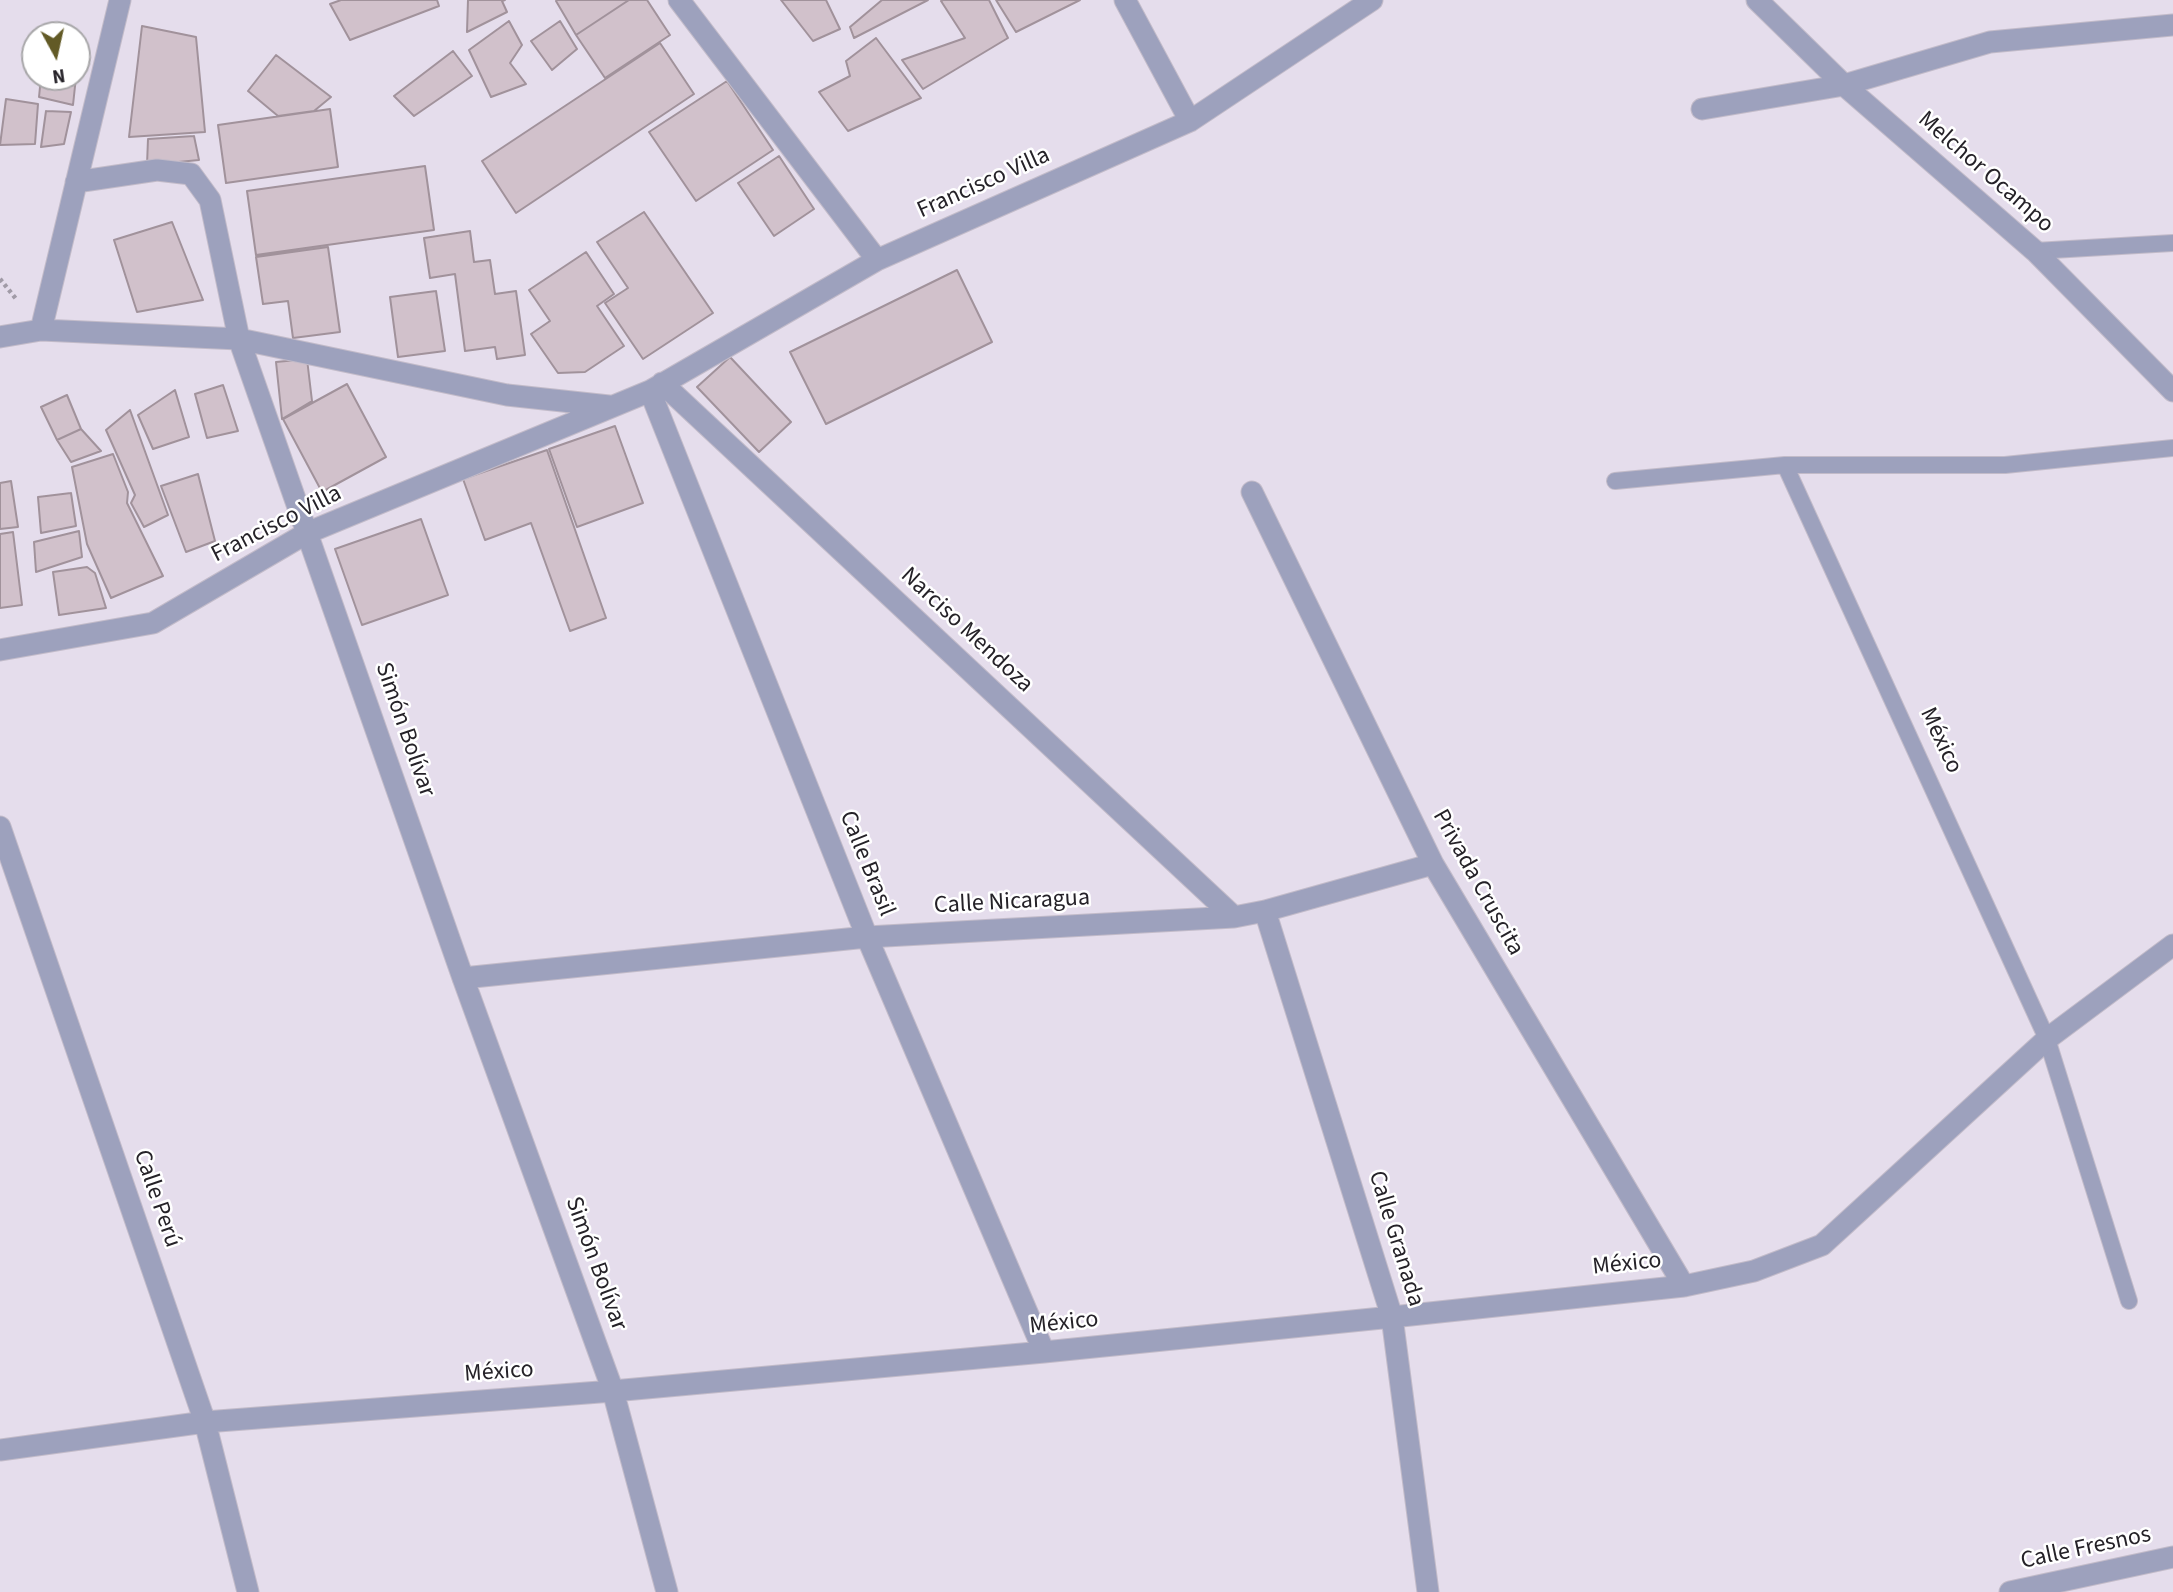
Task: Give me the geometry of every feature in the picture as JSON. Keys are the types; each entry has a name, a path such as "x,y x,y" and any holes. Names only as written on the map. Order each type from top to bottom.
{"street":[{"path":"41,330 120,0"},
{"path":"679,0 877,260"},
{"path":"1125,0 1189,121"},
{"name":"Francisco Villa","path":"0,650 153,623 307,533 656,387 877,260 1189,121 1372,0"},
{"name":"Melchor Ocampo","path":"1757,0 1844,85 2035,251 2173,391"},
{"path":"1702,109 1844,85 1990,42 2173,25"},
{"name":"Simón Bolívar","path":"76,182 157,170 191,174 210,200 239,339 613,1391 667,1592"},
{"name":"Francisco Villa","path":"0,337 41,330 239,339 508,395 611,407"},
{"name":"Narciso Mendoza","path":"656,387 1234,917"},
{"name":"Calle Brasil","path":"656,387 866,937 1044,1352"},
{"name":"Privada Cruscita","path":"1252,492 1433,864 1684,1286"},
{"name":"Calle Perú","path":"0,827 205,1422 248,1592"},
{"name":"Calle Nicaragua","path":"464,978 866,937 1234,917 1265,911 1433,864"},
{"name":"Calle Granada","path":"1265,911 1392,1317 1428,1592"},
{"name":"México","path":"0,1450 205,1422 613,1391 1392,1317 1684,1286 1754,1271 1822,1245 2047,1039 2173,945"},
{"name":"Calle Fresnos","path":"2010,1592 2173,1557"}],"lane":[{"path":"2035,251 2173,243"},
{"path":"1615,481 1786,466 2005,465 2173,448"},
{"name":"México","path":"1786,466 2047,1039 2129,1301"}],"building":[{"path":"341,0 437,0 439,6 350,40 330,4"},
{"path":"468,0 505,0 502,1 507,12 467,32"},
{"path":"557,0 629,0 576,35"},
{"path":"629,0 647,0 670,35 605,78 576,35"},
{"path":"781,0 826,0 840,29 813,41"},
{"path":"882,0 928,0 854,38 850,27"},
{"path":"989,0 1008,38 923,89 902,60 965,38 941,1"},
{"path":"996,0 1080,0 1016,32"},
{"path":"509,21 522,45 510,63 526,84 491,97 469,50"},
{"path":"560,21 577,49 552,70 531,41"},
{"path":"142,26 196,37 205,132 129,137"},
{"path":"876,38 921,98 848,131 819,92 850,76 846,61"},
{"path":"660,43 694,94 516,213 482,161"},
{"path":"453,51 472,76 414,116 394,96"},
{"path":"276,55 331,97 314,111 278,116 248,91"},
{"path":"727,81 773,150 696,201 649,132"},
{"path":"40,91 74,91 73,105 39,97"},
{"path":"6,99 38,104 35,144 0,145"},
{"path":"330,109 338,167 226,183 218,125"},
{"path":"46,111 71,112 64,144 41,147"},
{"path":"194,136 199,160 147,165 148,139"},
{"path":"779,156 814,209 774,236 738,183"},
{"path":"425,166 434,230 256,255 247,191"},
{"path":"644,212 713,313 643,359 605,303 628,288 597,242"},
{"path":"172,222 203,300 137,312 114,240"},
{"path":"470,231 474,262 490,260 495,294 516,291 525,355 497,359 495,347 465,351 455,274 430,278 424,238"},
{"path":"328,247 340,332 293,338 288,301 263,304 256,257"},
{"path":"586,252 614,294 597,306 624,346 585,372 558,373 531,334 550,321 529,290"},
{"path":"957,270 992,342 826,424 790,352"},
{"path":"436,291 445,351 398,357 390,297"},
{"path":"730,357 791,422 759,452 697,387"},
{"path":"307,359 312,401 282,419 276,362"},
{"path":"347,384 386,457 322,492 283,419"},
{"path":"223,385 238,431 207,438 195,394"},
{"path":"175,390 189,437 153,449 138,415"},
{"path":"67,395 81,429 57,440 41,407"},
{"path":"130,410 168,515 144,527 131,503 135,495 106,430"},
{"path":"615,426 643,503 577,527 549,449"},
{"path":"81,429 101,451 71,462 57,440"},
{"path":"547,450 606,618 570,631 531,523 485,540 463,479"},
{"path":"113,454 128,492 127,503 163,576 111,598 87,544 72,467"},
{"path":"198,474 215,541 186,552 161,486"},
{"path":"11,481 18,527 0,529 0,483"},
{"path":"71,493 76,526 41,533 38,497"},
{"path":"421,519 448,595 362,625 335,549"},
{"path":"79,531 82,557 36,572 34,542"},
{"path":"13,532 22,605 0,608 0,534"},
{"path":"87,567 95,573 106,608 59,615 53,572"}]}
